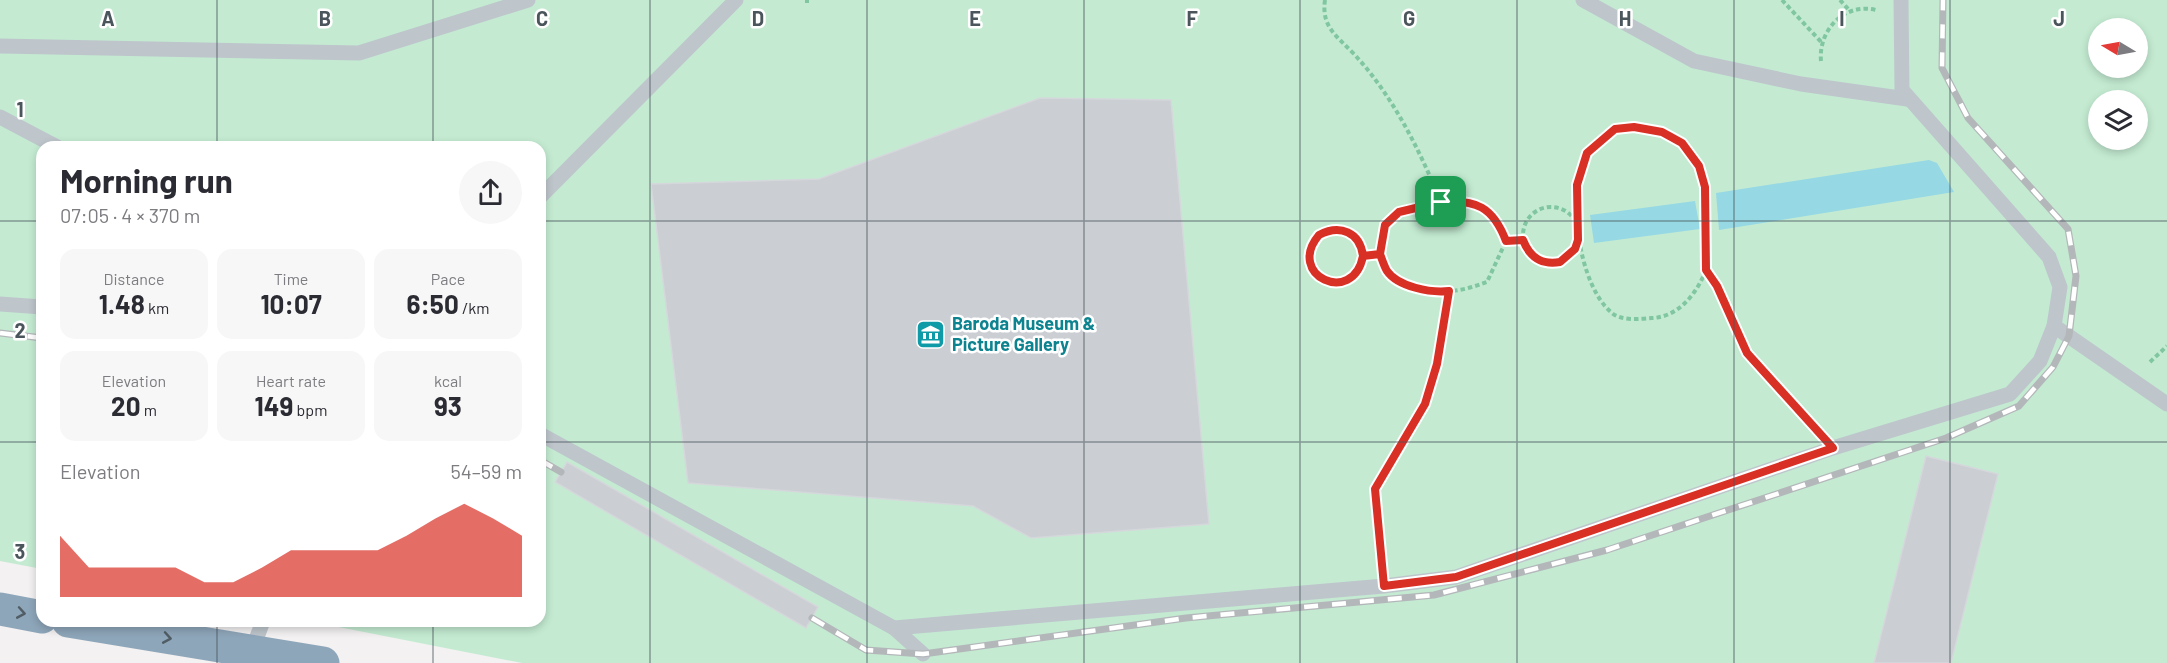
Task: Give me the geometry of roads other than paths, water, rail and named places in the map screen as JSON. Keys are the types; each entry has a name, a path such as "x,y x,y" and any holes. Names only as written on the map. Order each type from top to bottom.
{"highway":[{"path":"0,609 36,616"},
{"path":"102,627 323,663"}],"lane":[{"path":"0,45 359,54 528,0"},
{"path":"546,191 736,0"},
{"path":"1583,0 1694,61 1822,87 1907,99"},
{"path":"894,628 1384,586 1456,577 1833,448 2010,394 2040,361 2054,326 2060,286 2049,257 1907,99 1902,90 1899,16 1901,0"},
{"path":"0,117 46,141"},
{"path":"0,304 36,307"},
{"path":"2054,326 2167,404"},
{"path":"546,437 894,628 923,654"},
{"path":"251,653 261,627"}],"water":[{"path":"1929,160 1937,163 1954,192 1719,230 1716,193"},
{"path":"1695,201 1700,229 1594,243 1590,215"}],"railway":[{"path":"812,618 866,650 923,654 1186,618 1434,595 1607,550 1946,438 2019,406 2053,367 2069,336 2076,276 2068,229 1968,118 1942,68 1943,0"},
{"path":"0,333 36,337"},
{"path":"546,463 561,472"}],"place":[{"name":"Baroda Museum & Picture Gallery","path":"931,334"}]}
